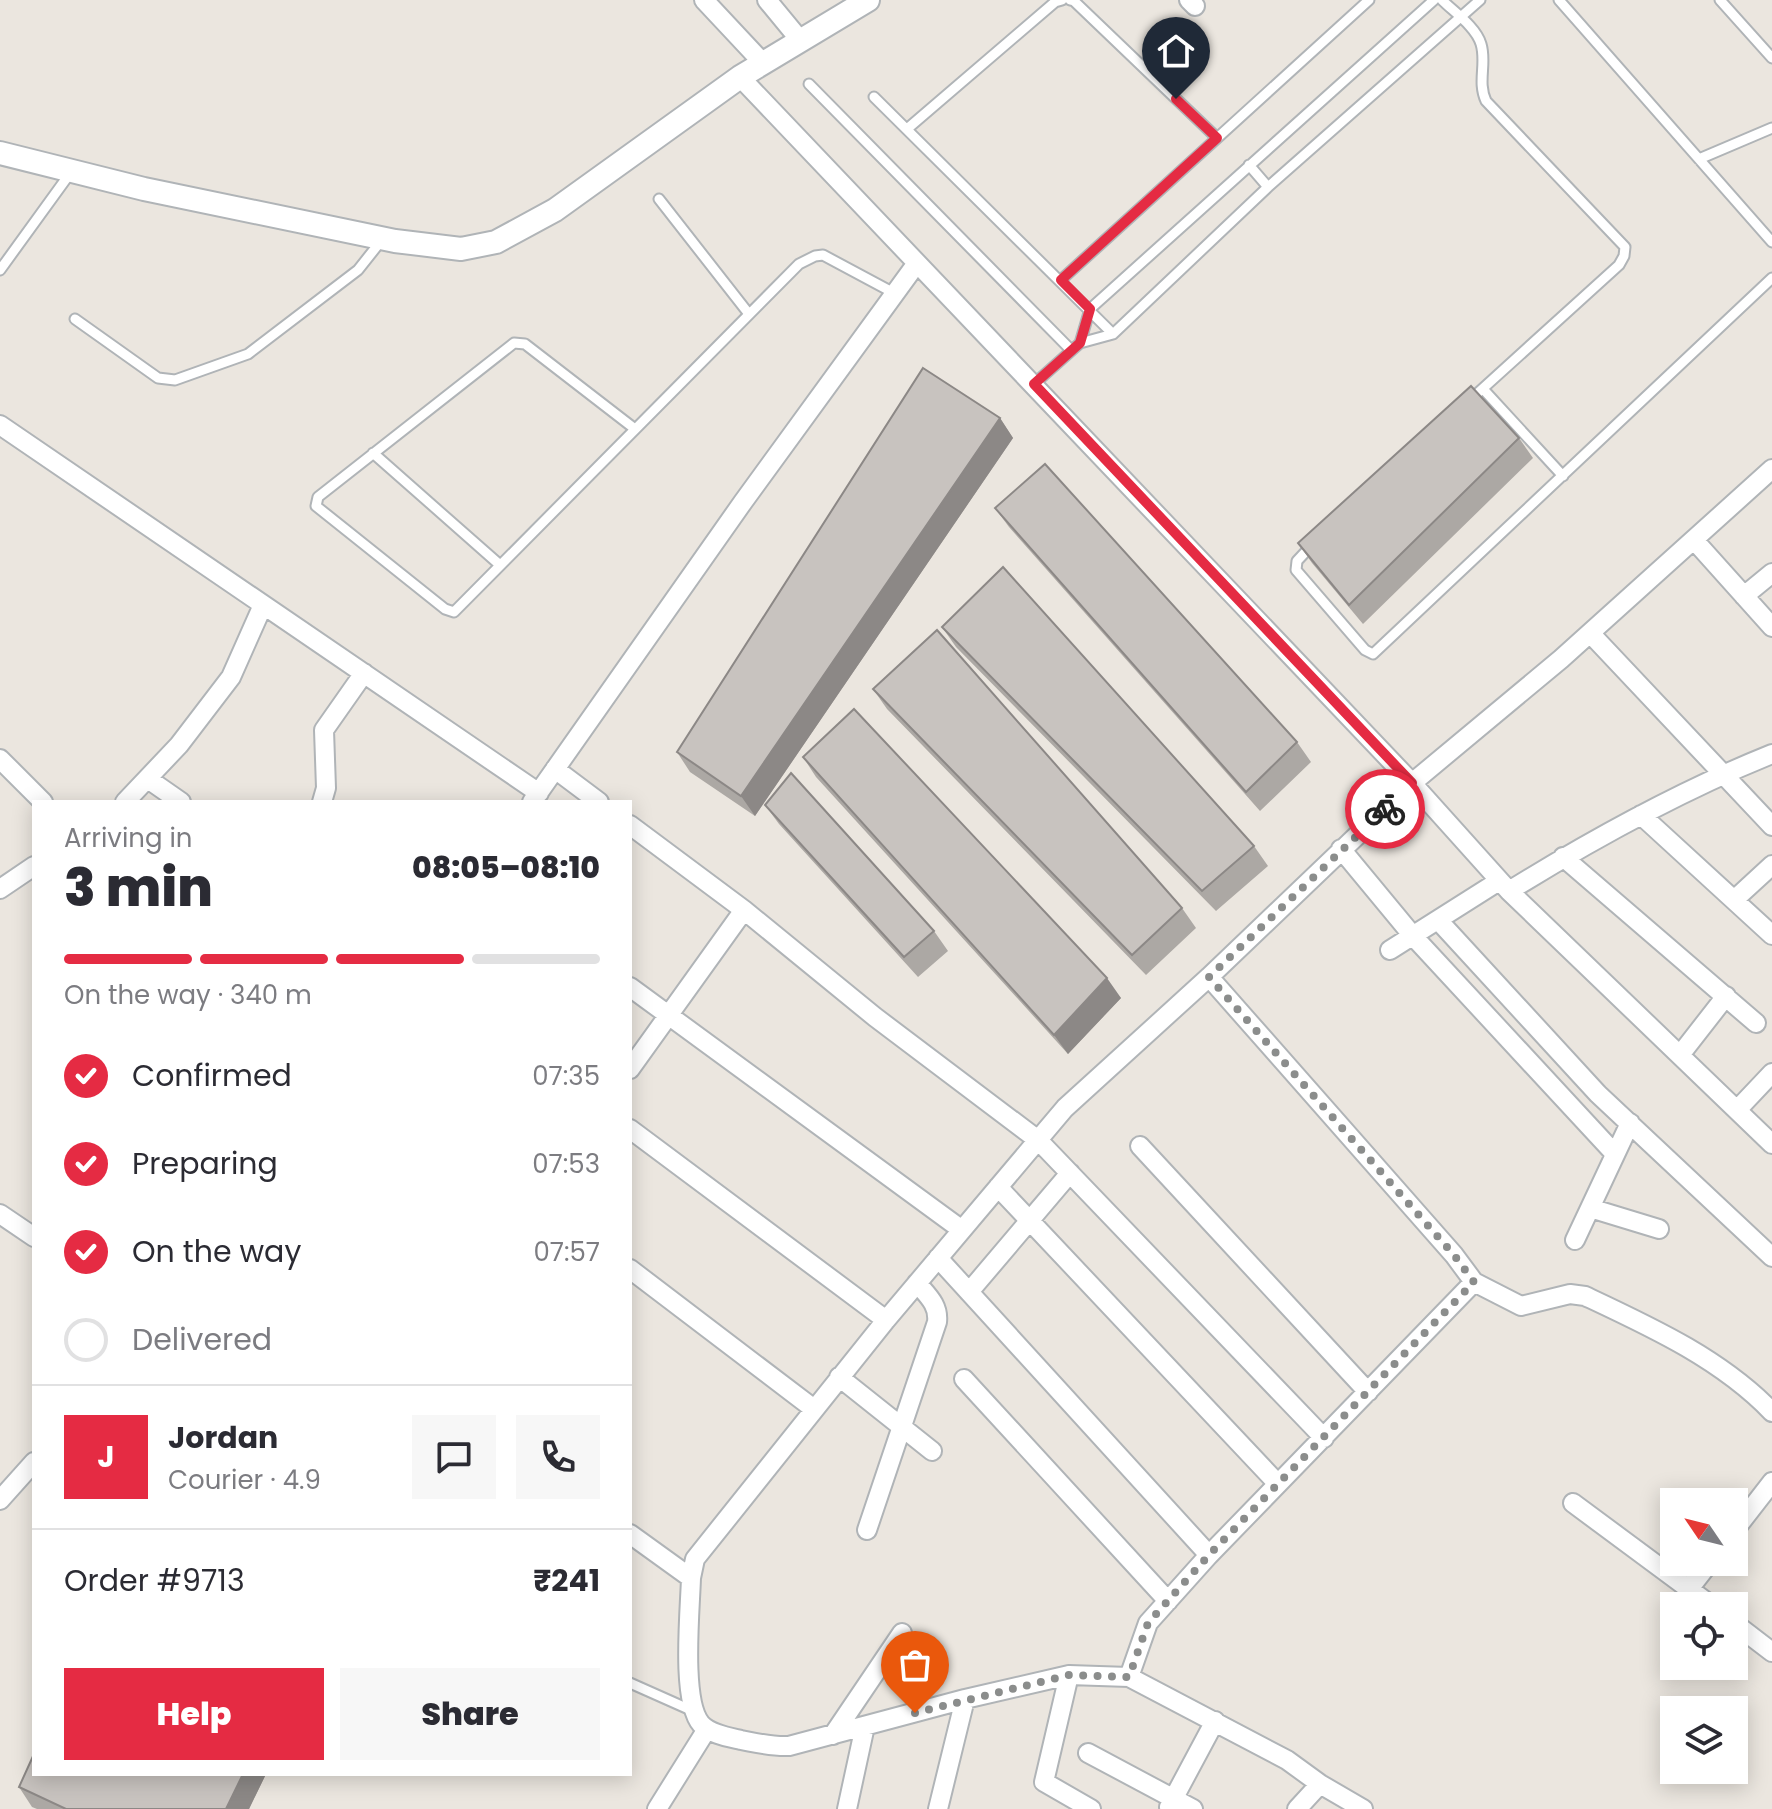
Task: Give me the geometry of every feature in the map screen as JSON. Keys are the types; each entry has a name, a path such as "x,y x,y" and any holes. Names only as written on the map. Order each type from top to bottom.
{"street":[{"path":"704,0 763,63"},
{"path":"767,0 800,40"},
{"path":"0,153 144,189 382,239 461,249 496,242 555,210 740,77 868,0"},
{"path":"740,77 1412,783 1504,886 1772,1144"},
{"path":"0,425 364,673 536,797 917,263"},
{"path":"1363,1809 1287,1760 1129,1677 1069,1675 789,1746 773,1747 707,1729 693,1711 689,1697 691,1578 695,1559 839,1377 1065,1108 1209,977 1412,783 1590,633 1772,469"},
{"path":"1694,540 1772,627"},
{"path":"1744,596 1772,573"},
{"path":"127,800 179,745 231,677 263,605"},
{"path":"1590,633 1772,826"},
{"path":"323,800 326,788 324,730 364,673"},
{"path":"1390,950 1438,920 1641,815 1722,774 1772,754"},
{"path":"0,759 41,800"},
{"path":"555,769 596,800"},
{"path":"148,779 178,800"},
{"path":"1641,815 1772,935"},
{"path":"632,826 1038,1140 1324,1438"},
{"path":"1341,849 1413,936 1615,1154"},
{"path":"1563,857 1756,1023"},
{"path":"1734,900 1772,865"},
{"path":"0,889 32,867"},
{"path":"632,1066 744,910"},
{"path":"1438,920 1542,1036 1772,1257"},
{"path":"1209,977 1454,1255 1474,1282 1521,1306 1570,1294 1585,1296 1669,1337 1737,1381 1772,1412"},
{"path":"632,988 962,1230"},
{"path":"1680,1055 1726,996"},
{"path":"1737,1110 1772,1073"},
{"path":"1575,1240 1630,1123"},
{"path":"632,1130 886,1320"},
{"path":"1140,1146 1368,1392"},
{"path":"969,1292 1070,1173"},
{"path":"998,1187 1278,1484"},
{"path":"1590,1208 1659,1229"},
{"path":"0,1214 32,1236"},
{"path":"938,1258 1209,1555"},
{"path":"632,1271 814,1409"},
{"path":"1129,1677 1148,1623 1209,1555 1474,1282"},
{"path":"867,1530 937,1322 935,1305 917,1283"},
{"path":"839,1377 932,1451"},
{"path":"964,1379 1168,1601"},
{"path":"4,1489 32,1464"},
{"path":"1748,1513 1772,1482"},
{"path":"1573,1503 1693,1592"},
{"path":"632,1535 691,1578"},
{"path":"1689,1589 1699,1576"},
{"path":"833,1735 902,1633"},
{"path":"1748,1634 1772,1652"},
{"path":"1069,1675 1044,1782 1091,1809"},
{"path":"938,1809 965,1699"},
{"path":"1170,1804 1215,1721"},
{"path":"847,1809 865,1726"},
{"path":"657,1809 707,1729"},
{"path":"1088,1753 1170,1804 1193,1809"},
{"path":"1297,1809 1320,1784"}],"lane":[{"path":"907,129 1055,2 1062,0"},
{"path":"1070,0 1217,138"},
{"path":"1061,280 1369,0"},
{"path":"1076,347 1090,309 1434,0"},
{"path":"1442,0 1477,35 1481,44 1482,93 1486,101 1625,247 1619,265 1460,410"},
{"path":"1034,384 1076,347 1113,334 1268,187 1480,0"},
{"path":"1559,0 1772,242"},
{"path":"1720,0 1772,58"},
{"path":"809,84 1076,347"},
{"path":"874,97 1113,334"},
{"path":"1699,159 1772,128"},
{"path":"1249,165 1268,187"},
{"path":"0,270 72,171"},
{"path":"659,199 749,314"},
{"path":"75,319 158,378 175,380 248,354 358,270 382,239"},
{"path":"635,429 525,344 514,343 318,497 316,506 450,612 458,610 799,264 815,256 831,258 894,293"},
{"path":"1324,534 1301,555 1296,570 1365,650 1373,654 1772,278"},
{"path":"1483,389 1563,476"},
{"path":"373,453 500,565"},
{"path":"632,1684 693,1711"}],"building":[{"path":"923,368 1000,418 741,796 677,752"},
{"path":"1471,386 1519,438 1349,605 1298,543"},
{"path":"1045,464 1297,742 1246,792 995,508"},
{"path":"1003,567 1254,846 1202,891 942,627"},
{"path":"937,630 1182,908 1132,955 873,689"},
{"path":"854,709 1107,978 1054,1035 803,757"},
{"path":"791,773 934,931 904,957 765,805"},
{"path":"32,1758 32,1776 242,1776 226,1809 66,1809 19,1787"}],"way so far":[{"path":"915,1713 1069,1675 1129,1677 1148,1623 1209,1555 1474,1282 1454,1255 1209,977 1385,809"}],"route":[{"path":"1176,99 1217,138 1061,280 1090,309 1080,343 1034,384 1412,783 1385,809"}]}
